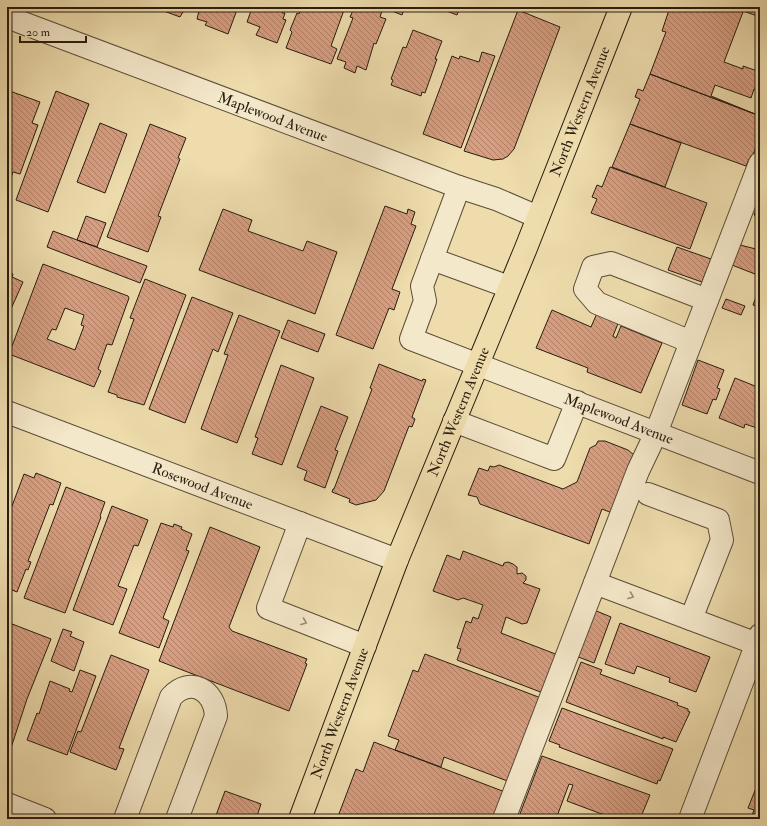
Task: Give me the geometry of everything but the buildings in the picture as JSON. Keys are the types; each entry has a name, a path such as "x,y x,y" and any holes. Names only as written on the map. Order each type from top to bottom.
{"main road":[{"name":"North Western Avenue","path":"300,819 397,560 538,217 621,7"}],"street":[{"name":"Maplewood Avenue","path":"7,18 459,187 496,199 538,217"},
{"path":"504,819 638,471 656,433 760,163"},
{"path":"459,187 432,258 509,287"},
{"name":"Maplewood Avenue","path":"432,258 422,286 425,301 410,339 760,473"},
{"path":"691,342 597,303 585,290 593,267 611,262 708,300"},
{"path":"454,420 554,459 577,402"},
{"name":"Rosewood Avenue","path":"7,412 397,560"},
{"path":"648,494 718,520 722,540 691,619"},
{"path":"300,523 268,608 365,646"},
{"path":"595,583 691,619 758,640 690,819"},
{"path":"125,819 171,697 183,687 192,687 205,692 212,698 216,716 177,819"},
{"path":"7,804 45,819"}]}
